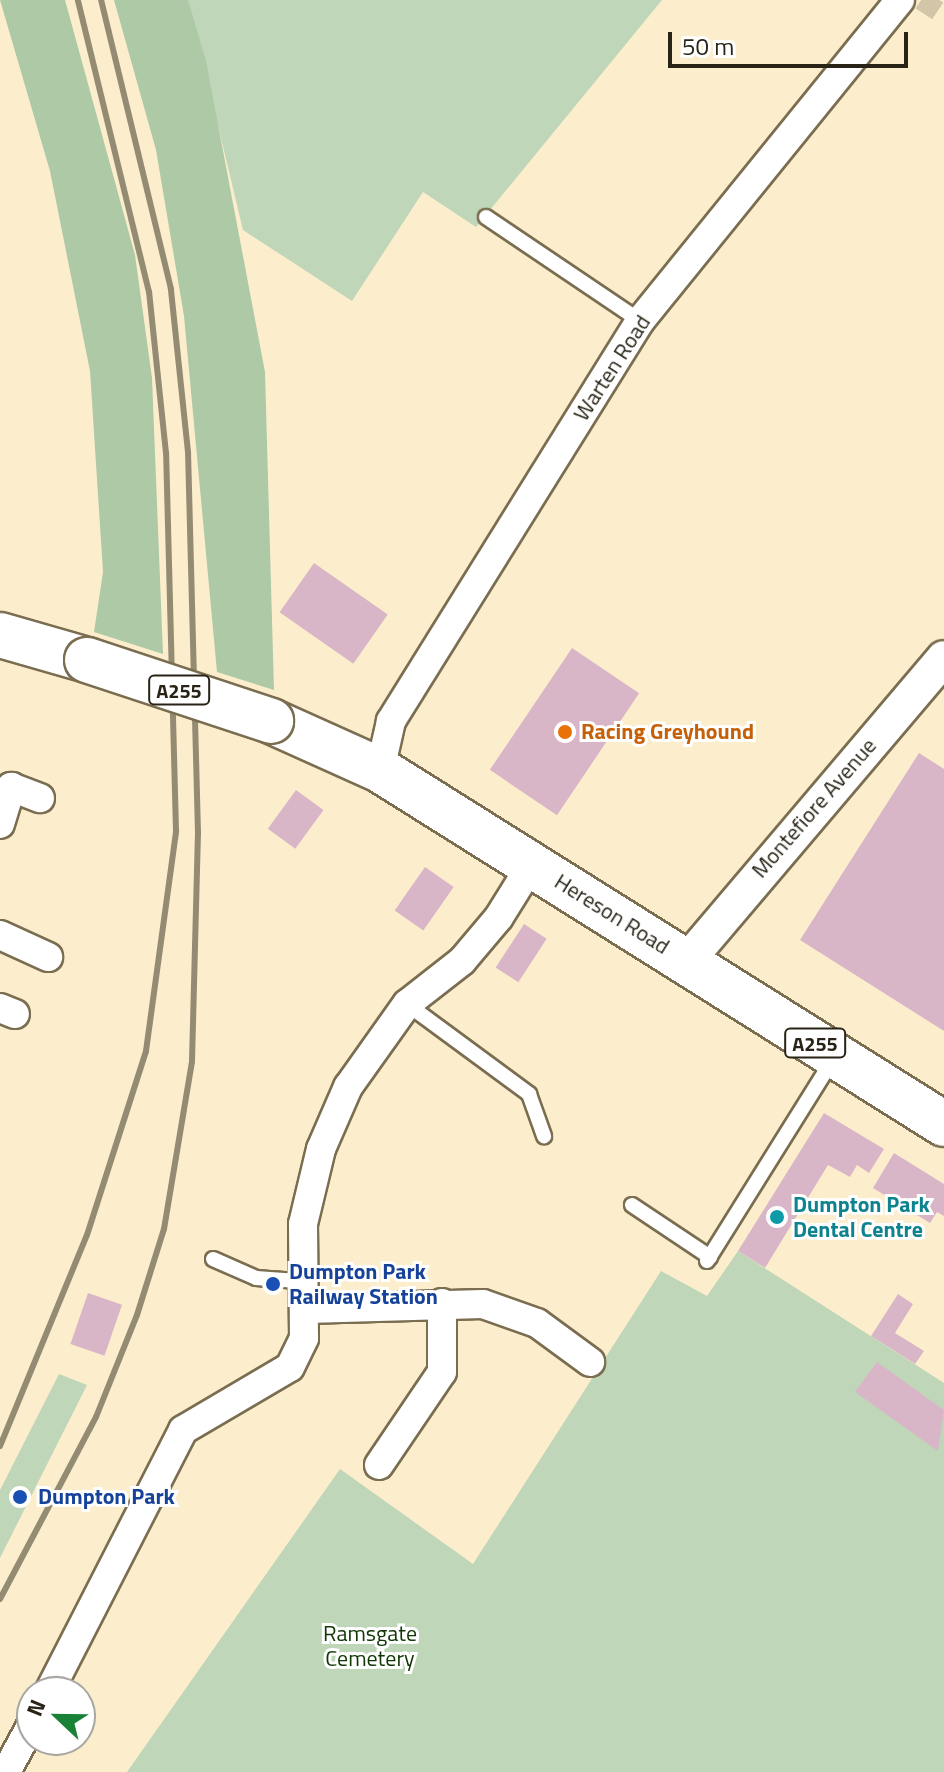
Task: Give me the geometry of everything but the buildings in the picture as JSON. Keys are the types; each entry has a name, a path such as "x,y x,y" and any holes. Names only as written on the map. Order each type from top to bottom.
{"main road":[{"name":"Hereson Road","path":"0,635 87,660 271,721 380,770 944,1124"}],"street":[{"name":"Warten Road","path":"380,770 391,721 640,321 900,0"},
{"name":"Montefiore Avenue","path":"687,961 944,658"},
{"path":"0,824 11,787 40,798"},
{"path":"57,1676 167,1453 206,1411 290,1367 307,1309 298,1281 321,1149 373,1044 407,1004 462,961 532,864"},
{"path":"0,935 48,957"},
{"path":"307,1309 442,1303 513,1312 590,1362"},
{"path":"379,1465 442,1372 442,1303"},
{"path":"6,1772 16,1754"}],"lane":[{"path":"486,217 640,321"},
{"path":"407,1004 529,1094 544,1136"},
{"path":"632,1205 708,1259 836,1056"},
{"path":"213,1259 256,1278 298,1281"}],"green space":[{"path":"0,0 65,0 135,255 152,378 163,654 94,632 103,572 90,371 50,171"},
{"path":"114,0 188,0 206,61 265,372 274,690 217,672 184,316 156,150"},
{"path":"188,0 662,0 476,227 423,192 352,301 243,230"},
{"name":"Ramsgate Cemetery","path":"738,1251 944,1383 944,1772 127,1772 340,1469 473,1564 661,1271 707,1296"},
{"path":"59,1374 87,1385 0,1558 0,1490"}],"tunnel":[{"path":"921,0 944,15"}],"railway":[{"path":"0,1446 87,1235 146,1051 176,831 166,453 149,292 78,0"},
{"path":"0,1599 96,1417 137,1315 164,1229 192,1061 198,833 188,452 171,289 101,0"}],"place":[{"name":"Racing Greyhound","path":"565,732"},
{"name":"Dumpton Park Dental Centre","path":"777,1217"},
{"name":"Dumpton Park Railway Station","path":"273,1284"},
{"name":"Dumpton Park","path":"20,1497"}]}
